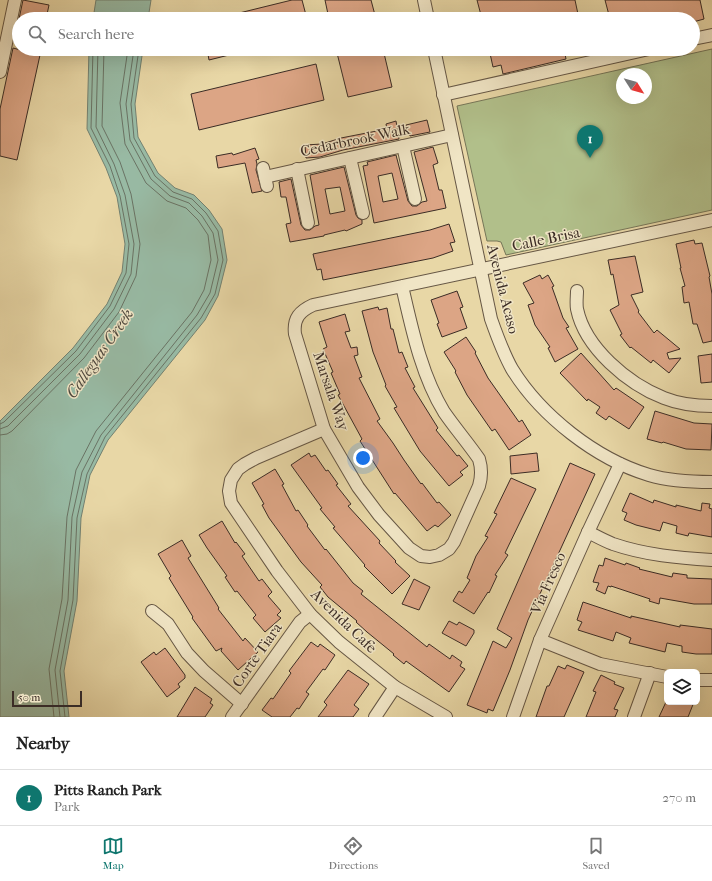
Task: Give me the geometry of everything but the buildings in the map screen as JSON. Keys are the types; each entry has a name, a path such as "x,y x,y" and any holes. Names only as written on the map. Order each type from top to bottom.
{"street":[{"path":"12,12 15,0"},
{"path":"424,0 427,12"},
{"path":"0,72 12,14"},
{"path":"700,38 712,35"},
{"name":"Avenida Acaso","path":"435,56 491,319 501,347 512,369 527,391 565,430 620,464 660,478 696,482 712,482"},
{"path":"443,95 618,56"},
{"name":"Cedarbrook Walk","path":"265,177 452,135"},
{"path":"403,146 414,199"},
{"path":"350,158 363,213"},
{"path":"297,169 308,223"},
{"name":"Calle Brisa","path":"297,318 304,309 313,305 712,220"},
{"name":"Marsala Way","path":"297,318 294,327 295,334 324,429 358,487 379,515 409,548 421,556 430,557 444,552 454,542 479,486 482,468 479,459 444,412 430,386 414,339 402,286"},
{"path":"577,291 577,309 585,330 597,348 620,372 648,391 665,399 685,404 712,406"},
{"name":"Avenida Cafe","path":"324,429 250,461 238,469 231,480 229,490 231,503 277,571 310,614 340,642 395,687 446,717"},
{"name":"Via Fresco","path":"513,717 540,640 620,464"},
{"path":"588,532 612,544 646,553 712,560"},
{"path":"152,611 168,624 187,653 204,672 242,704"},
{"name":"Corte Tiara","path":"232,717 300,622 310,614"},
{"path":"540,640 600,664 664,676"},
{"path":"634,717 650,673"},
{"path":"700,680 712,680"},
{"path":"375,717 395,687"}],"shaded area":[{"path":"712,49 712,210 506,255 501,242 487,241 457,106 616,70 616,104 652,104 652,68 627,68 681,56 700,56 700,52"}],"water":[{"path":"96,0 151,0 149,12 94,12"},
{"name":"Calleguas Creek","path":"89,56 142,56 135,104 138,137 158,173 175,188 194,195 209,210 222,229 227,260 218,296 205,320 108,440 90,475 81,518 77,601 64,671 69,717 0,717 0,421 73,348 107,304 122,272 125,244 117,197 106,168 87,129"}],"place":[{"name":"Pitts Ranch Park","path":"590,158"}]}
